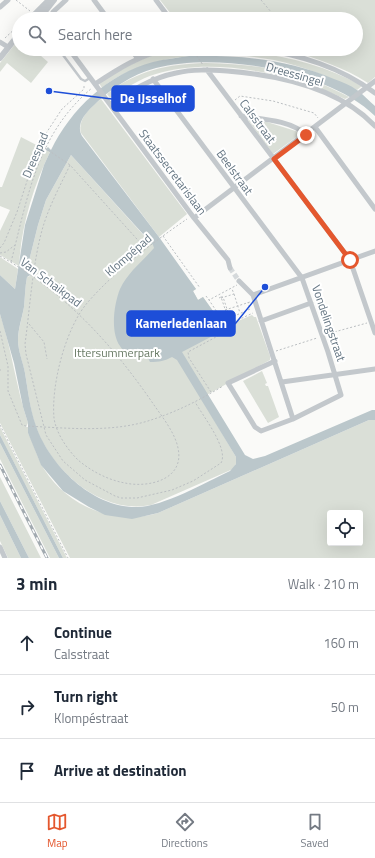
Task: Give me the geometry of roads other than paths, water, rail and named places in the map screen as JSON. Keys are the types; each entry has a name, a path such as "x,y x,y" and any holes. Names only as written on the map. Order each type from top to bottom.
{"street":[{"path":"0,7 8,0"},
{"path":"44,12 49,0"},
{"path":"45,12 54,0"},
{"path":"53,12 66,0"},
{"path":"94,0 103,12"},
{"path":"156,0 165,12"},
{"path":"0,42 8,47"},
{"path":"0,58 2,51 12,42"},
{"name":"Staatssecretarislaan","path":"72,56 87,79 95,84 193,216 228,260 230,268"},
{"path":"95,84 138,59 147,56"},
{"name":"Dreessingel","path":"288,56 319,63 349,76 375,93"},
{"name":"Dreessingel","path":"110,104 153,79 176,73 207,70 251,73 276,77 323,92 347,103 375,126"},
{"name":"Calsstraat","path":"207,70 350,260 375,332"},
{"name":"Beelstraat","path":"153,79 302,278"},
{"path":"193,216 274,159 368,88 375,81"},
{"path":"242,116 284,124 301,130 306,135"},
{"path":"315,127 375,209"},
{"path":"253,295 375,251"},
{"name":"Vondelingstraat","path":"293,419 341,395 336,375 302,278"},
{"path":"239,281 253,295"},
{"path":"253,295 252,306 261,321 275,361 282,382 293,419 261,431 255,427 228,383 275,361"},
{"path":"261,321 311,303"},
{"path":"282,382 375,369"},
{"path":"0,547 5,558"}],"lane":[{"path":"64,56 81,79 87,79"}],"tunnel":[{"path":"230,268 239,281"}],"railway":[{"path":"0,465 47,558"}],"place":[{"name":"De IJsselhof","path":"49,91"},
{"name":"Kamerledenlaan","path":"265,287"}],"park label":[{"name":"Ittersummerpark","path":"117,352"}]}
